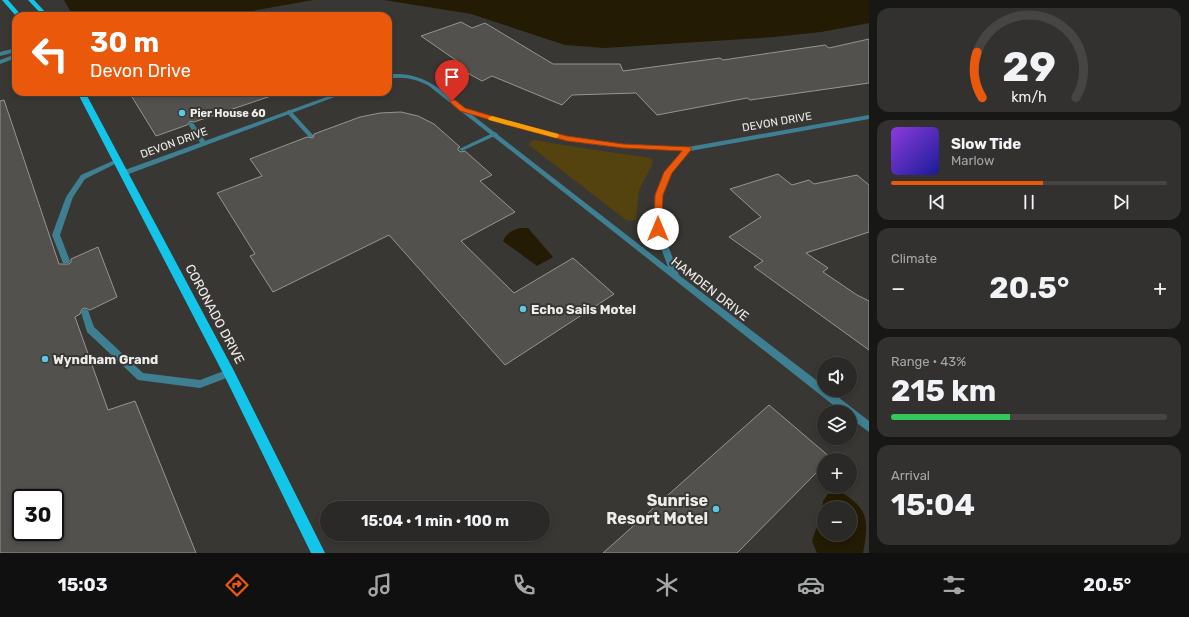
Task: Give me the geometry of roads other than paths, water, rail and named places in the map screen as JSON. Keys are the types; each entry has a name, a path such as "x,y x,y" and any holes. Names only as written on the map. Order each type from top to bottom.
{"main road":[{"path":"5,0 16,12"},
{"path":"31,0 42,12"},
{"name":"CORONADO DRIVE","path":"83,96 229,373 318,553"}],"street":[{"path":"0,54 12,51"},
{"path":"0,62 12,58"},
{"name":"DEVON DRIVE","path":"392,77 406,75 421,79 463,109 517,126 567,138 623,146 688,148 869,117"},
{"name":"DEVON DRIVE","path":"124,173 334,96"},
{"name":"HAMDEN DRIVE","path":"463,109 677,278 869,426"},
{"path":"289,112 311,136"},
{"path":"191,124 204,144"},
{"path":"462,149 495,134"},
{"path":"677,278 658,229 659,195 668,172 688,148"},
{"path":"66,261 56,235 70,197 83,177 117,161"},
{"path":"85,312 90,329 141,377 200,384 229,373"}],"place":[{"name":"Pier House 60","path":"182,113"},
{"name":"Echo Sails Motel","path":"523,309"},
{"name":"Wyndham Grand","path":"45,359"},
{"name":"Sunrise Resort Motel","path":"716,509"}]}
